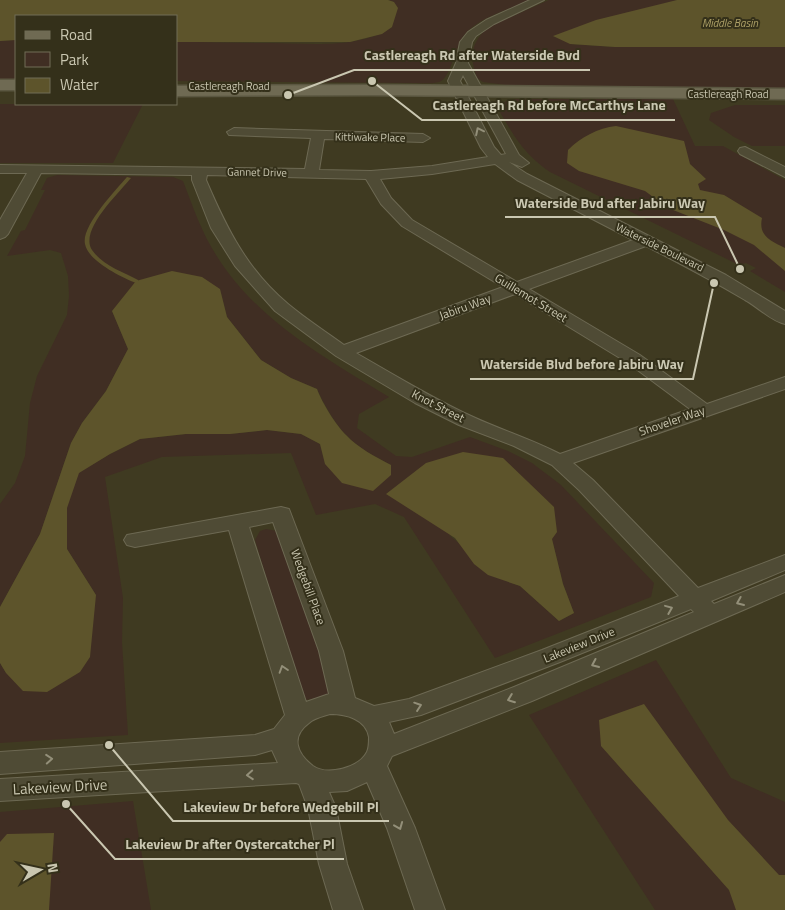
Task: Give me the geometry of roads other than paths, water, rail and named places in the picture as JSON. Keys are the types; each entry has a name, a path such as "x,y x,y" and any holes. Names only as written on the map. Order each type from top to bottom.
{"main road":[{"path":"0,85 15,85"},
{"name":"Castlereagh Road","path":"178,86 326,86 371,90"},
{"name":"Castlereagh Road","path":"178,91 371,90 785,94"},
{"path":"0,91 15,91"}],"street":[{"path":"459,91 454,81 462,63 466,42 480,27 539,0"},
{"name":"Waterside Boulevard","path":"462,63 514,157 539,176 737,275 785,306"},
{"name":"Waterside Boulevard","path":"459,91 488,148 497,159 522,177 720,278 758,300 785,320"},
{"name":"Kittiwake Place","path":"234,132 423,138"},
{"name":"Kittiwake Place","path":"311,173 318,136"},
{"name":"Gannet Drive","path":"0,169 371,175 432,170 514,157"},
{"path":"744,157 760,159 785,173"},
{"path":"0,234 36,169"},
{"name":"Knot Street","path":"200,171 199,180 219,228 243,266 281,307 342,352 447,412 529,445 559,461 586,485 702,606"},
{"name":"Guillemot Street","path":"371,175 378,191 407,223 634,359 703,410"},
{"name":"Jabiru Way","path":"342,352 645,241"},
{"name":"Shoveler Way","path":"559,461 785,383"},
{"name":"Wedgebill Place","path":"134,540 281,514 330,651 344,704"},
{"path":"237,522 291,726 284,749 289,762 305,775 322,781 345,781 355,777 377,757"},
{"name":"Lakeview Drive","path":"377,757 557,680 628,637 702,606 785,562"},
{"name":"Lakeview Drive","path":"702,606 785,583"},
{"name":"Lakeview Drive","path":"371,716 412,708 551,656 628,637"},
{"path":"291,726 312,708 328,704 344,704 359,709 371,716 379,726 382,737 377,757 430,910"},
{"name":"Lakeview Drive","path":"0,763 255,745 291,726"},
{"path":"305,775 322,808 333,864 348,910"},
{"name":"Lakeview Drive","path":"0,790 305,775"}],"water":[{"path":"0,0 388,0 394,2 398,8 392,27 382,34 350,42 178,42 178,15 15,15 15,40 0,41"},
{"name":"Middle Basin","path":"677,0 785,0 785,47 615,47 570,44 553,36 596,20"},
{"path":"616,126 684,141 690,164 706,179 698,184 700,190 724,195 762,218 761,224 764,234 785,248 785,271 754,245 724,230 668,208 645,191 579,171 567,163 568,150 578,141 596,131"},
{"path":"172,271 202,277 220,289 227,317 261,360 291,378 317,389 342,431 362,448 391,465 391,475 373,491 342,483 325,464 320,444 301,434 267,430 230,434 186,434 140,439 110,454 79,473 67,508 67,549 96,595 90,657 80,672 47,692 23,691 6,673 0,663 0,607 40,534 71,443 82,423 106,391 128,349 112,311 136,281"},
{"path":"463,452 503,458 554,507 557,532 552,539 563,584 574,613 559,621 520,586 488,575 474,564 455,538 386,494 426,463"},
{"path":"644,704 728,820 779,875 785,875 785,910 736,910 729,890 601,746 599,720"},
{"path":"54,833 49,910 0,910 0,842 7,834"}],"waterway":[{"path":"129,178 109,200 89,229 87,245 101,262 136,281"}],"place":[{"name":"Castlereagh Rd before McCarthys Lane","path":"372,81"},
{"name":"Castlereagh Rd after Waterside Bvd","path":"288,95"},
{"name":"Waterside Bvd after Jabiru Way","path":"740,269"},
{"name":"Waterside Blvd before Jabiru Way","path":"714,283"},
{"name":"Lakeview Dr before Wedgebill Pl","path":"109,745"},
{"name":"Lakeview Dr after Oystercatcher Pl","path":"66,804"}]}
